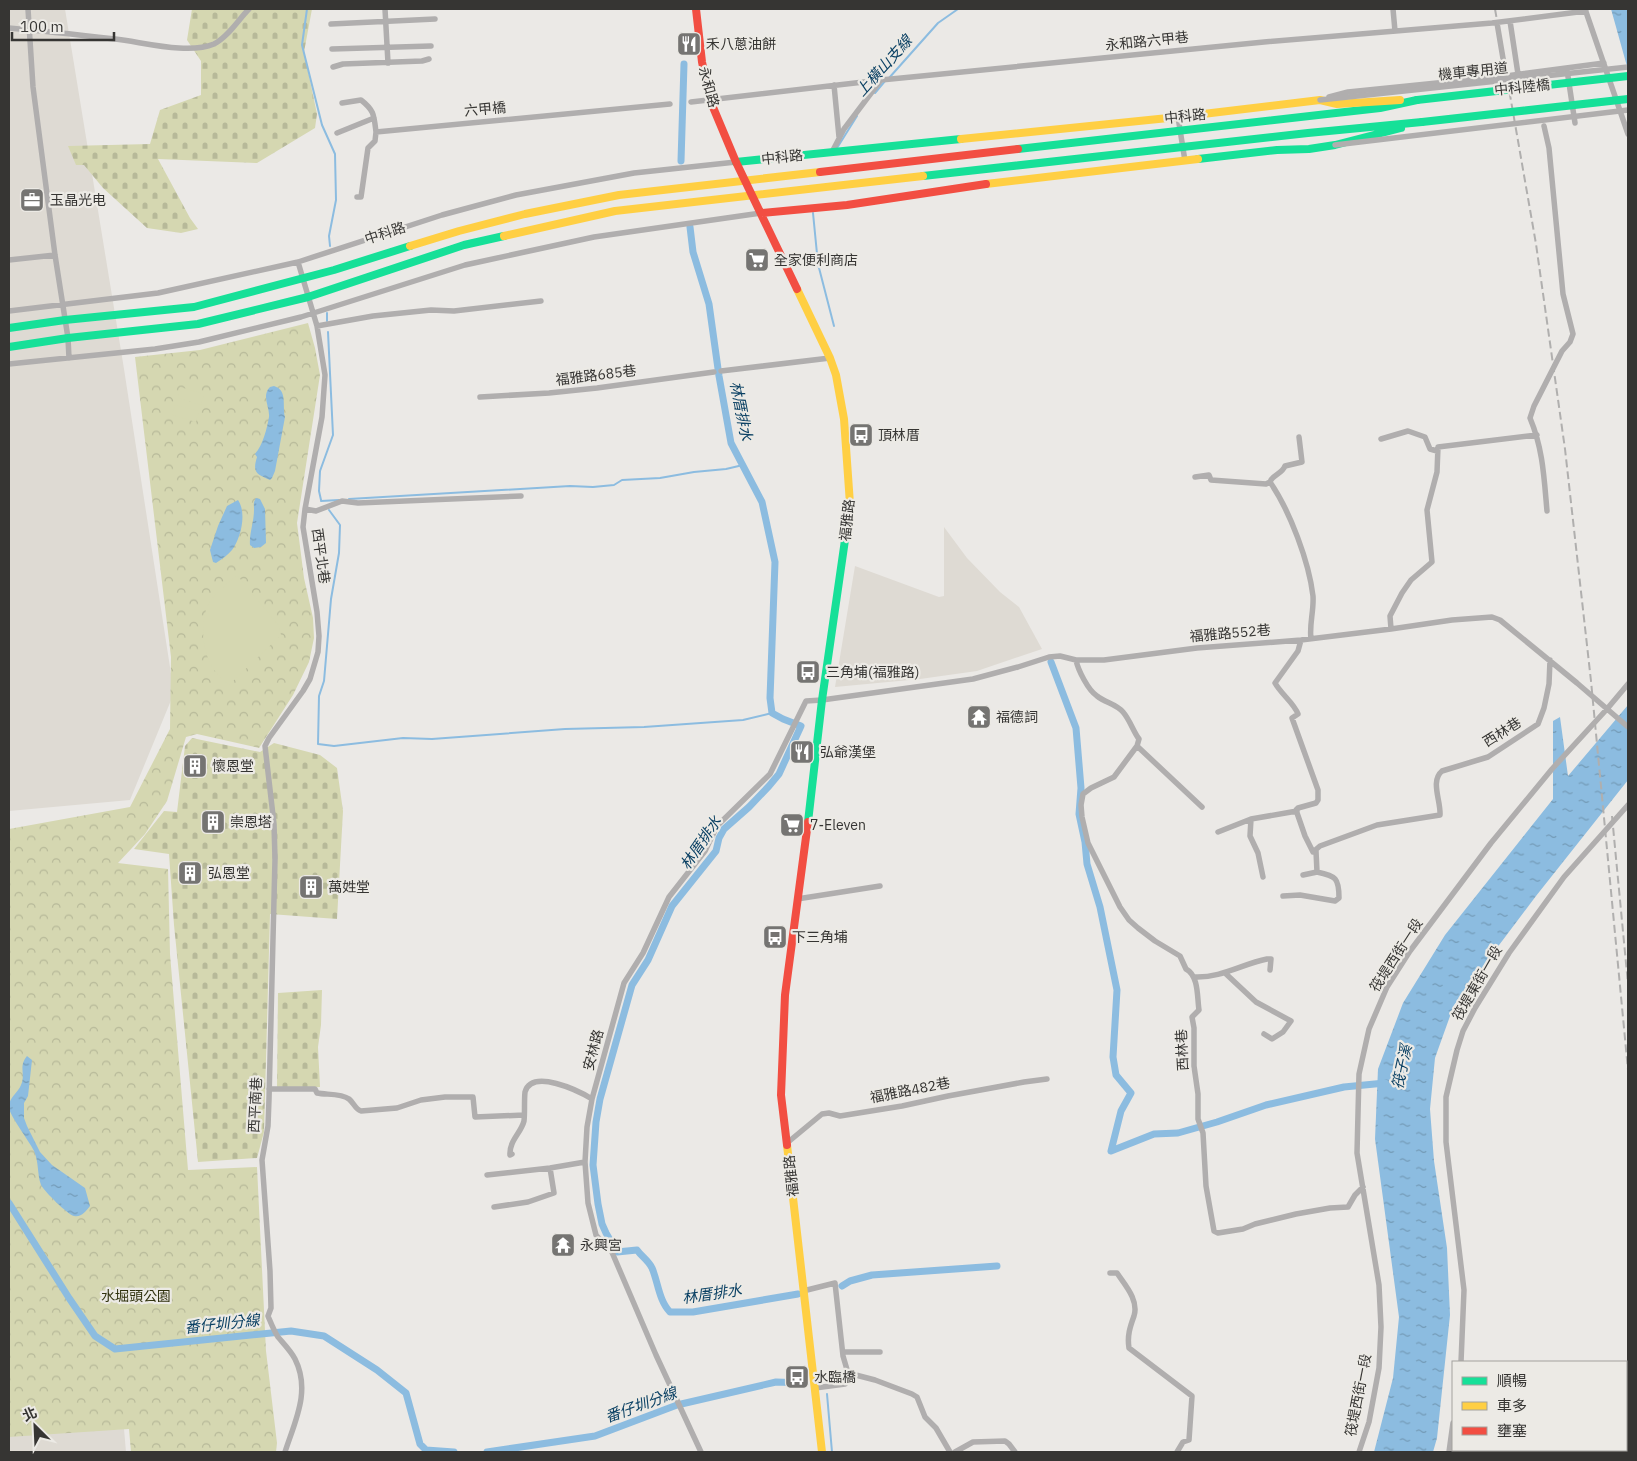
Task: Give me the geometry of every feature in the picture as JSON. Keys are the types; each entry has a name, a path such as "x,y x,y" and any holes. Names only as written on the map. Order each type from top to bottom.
{"street":[{"path":"28,9 33,87 68,338 68,358"},
{"path":"9,28 197,49 215,43 223,37 249,9"},
{"path":"385,9 388,63"},
{"name":"永和路","path":"696,9 702,62 710,100 736,162"},
{"path":"1393,9 1395,31"},
{"path":"1585,10 1628,134"},
{"name":"永和路六甲巷","path":"710,100 881,80 1264,42 1510,21 1585,10"},
{"path":"330,24 434,19"},
{"path":"1510,21 1518,74"},
{"path":"1497,22 1506,76"},
{"path":"332,49 431,46"},
{"path":"333,67 343,64 388,63 429,59"},
{"name":"中科路","path":"9,311 158,293 298,262 442,215 516,195 634,173 1178,117 1320,100 1348,92 1506,76 1604,63"},
{"name":"機車專用道","path":"1320,100 1628,67"},
{"path":"1566,68 1575,123"},
{"name":"中科陸橋","path":"1417,100 1628,76"},
{"path":"832,152 844,129 881,80"},
{"path":"834,85 840,138"},
{"name":"中科陸橋","path":"1422,122 1628,99"},
{"path":"342,103 361,100 370,107 374,118 376,132 374,141 368,148 365,180 361,197 357,197"},
{"path":"691,102 710,100"},
{"path":"1320,100 1337,104 1417,100"},
{"name":"中科路","path":"9,328 65,320 194,307 303,278 459,231 525,214 619,196 1380,108 1417,100"},
{"name":"六甲橋","path":"376,132 670,104"},
{"path":"9,364 199,342 314,313 465,265 594,237 761,213 847,205 986,184 1277,150 1309,149 1628,110"},
{"path":"1178,117 1185,161"},
{"path":"337,134 374,118"},
{"path":"1335,145 1422,122"},
{"path":"9,347 68,338 198,324 308,297 464,245 615,212 752,194 1422,122"},
{"path":"1544,126 1549,148 1562,294 1573,334 1570,342 1562,351 1534,406 1530,418 1541,452 1546,511"},
{"name":"福雅路","path":"736,162 830,358 836,375 844,419 850,504 822,700 807,832 785,995 781,1095 822,1452"},
{"path":"9,260 55,255"},
{"name":"西平北巷","path":"265,746 310,679 318,652 317,612 303,527 322,416 325,375 314,313 298,262"},
{"path":"317,326 374,316 431,310 454,311 541,301"},
{"path":"721,371 830,358"},
{"name":"福雅路685巷","path":"480,397 597,388 714,372"},
{"path":"1381,439 1408,431 1425,437 1430,449 1437,451"},
{"path":"1195,477 1209,475 1211,480 1266,484 1270,482 1271,478 1283,471 1285,466 1302,462 1300,436"},
{"path":"1391,629 1390,616 1402,593 1411,580 1432,562 1427,510 1437,472 1438,447 1537,436"},
{"path":"1270,482 1281,498 1293,524 1308,570 1314,612 1311,639"},
{"path":"305,508 316,511 342,501 358,503 521,496"},
{"name":"福雅路552巷","path":"822,700 973,678 1018,667 1048,657 1060,656 1076,660 1104,660 1197,648 1311,639 1452,620 1492,617 1500,620 1550,660 1628,728"},
{"path":"1218,832 1251,820 1296,811 1298,808 1316,803 1318,790 1292,718 1298,714 1275,683 1298,651 1301,640"},
{"path":"1076,660 1080,671 1093,692 1103,700 1114,704 1126,716 1139,739 1137,746 1202,807"},
{"name":"西林巷","path":"1316,851 1320,846 1377,825 1440,815 1437,788 1439,773 1488,757 1538,724 1544,708 1549,684 1550,660"},
{"name":"筏堤西街一段","path":"1359,1452 1368,1422 1379,1368 1381,1326 1379,1285 1357,1153 1359,1074 1370,1029 1387,986 1410,951 1492,843 1552,770 1609,711 1628,684"},
{"name":"安林路","path":"701,1452 656,1355 611,1250 596,1235 588,1203 585,1162 587,1127 592,1099 624,983 643,953 669,898 705,852 717,826 770,774 804,702 806,700 822,700"},
{"name":"西平南巷","path":"265,746 274,824 275,859 268,1126 262,1160 270,1271 271,1308 268,1316 277,1334 294,1357 300,1371 303,1388 300,1410 285,1452"},
{"name":"西林巷","path":"1137,746 1114,777 1083,794 1081,811 1086,838 1120,907 1129,920 1151,938 1180,956 1186,969 1195,978 1199,1010 1192,1016 1194,1028 1194,1066 1198,1094 1198,1119 1203,1133 1206,1186 1214,1231 1243,1228 1330,1208 1348,1207 1355,1195 1363,1187"},
{"name":"筏堤東街一段","path":"1461,1361 1464,1290 1446,1142 1446,1097 1457,1050 1463,1031 1475,1008 1509,952 1564,877 1628,805"},
{"path":"1296,811 1305,836 1313,852 1316,851 1317,872"},
{"path":"1251,820 1250,836 1258,853 1263,877"},
{"path":"1283,896 1300,895 1338,900 1340,889 1334,877 1317,872 1304,875"},
{"path":"797,899 880,886"},
{"path":"1195,978 1225,973 1267,959 1271,959 1270,970"},
{"path":"1225,973 1256,1002 1291,1021 1283,1032 1272,1039 1264,1034"},
{"name":"福雅路482巷","path":"788,1143 822,1114 829,1112 840,1116 1047,1079"},
{"path":"512,1154 510,1154 510,1150 522,1126 526,1088 541,1082 556,1082 592,1099"},
{"path":"269,1089 315,1088 316,1093 346,1097 361,1111 397,1108 421,1100 445,1097 473,1097 475,1117 524,1116"},
{"path":"487,1175 585,1162"},
{"path":"494,1207 528,1202 554,1192 550,1168"},
{"path":"1110,1273 1117,1273 1133,1298 1135,1309 1128,1340 1129,1348 1192,1396 1189,1440 1183,1442 1177,1452"},
{"path":"803,1291 835,1283 843,1352 848,1373 846,1373 847,1382 845,1384 815,1388"},
{"path":"843,1352 880,1352"},
{"path":"848,1373 865,1376 897,1387 917,1397 925,1417 936,1428 950,1452"},
{"path":"1449,1452 1452,1430"},
{"path":"954,1452 973,1442 1006,1440 1014,1452"}],"shaded area":[{"path":"9,9 65,9 124,369 174,693 130,800 9,811"},
{"path":"944,527 967,558 1000,592 1019,607 1042,649 977,671 920,679 835,687 855,566 939,597 944,596"},
{"path":"124,1429 126,1452 9,1452 9,1434"}],"green space":[{"path":"192,9 312,9 304,52 317,114 315,128 257,163 158,159 198,229 181,233 147,228 103,188 84,165 76,165 68,146 150,144 160,110 201,95 201,61 187,40"},
{"name":"水堀頭公園","path":"308,323 320,375 297,523 304,578 313,618 314,638 309,662 293,695 259,748 197,734 186,737 167,801 145,834 118,863 168,869 170,954 188,1170 257,1167 266,1351 277,1443 276,1452 131,1452 129,1429 9,1437 9,829 130,807 170,729 171,657 135,357 200,350"},
{"path":"180,387 204,394 201,405 178,398"},
{"path":"175,405 199,411 196,422 172,415"},
{"path":"237,575 279,626 281,635 229,685 218,675 207,656 203,628 209,603"},
{"path":"192,738 260,752 274,743 320,755 337,768 343,811 337,919 270,914 264,1132 257,1158 198,1162 174,925 169,854 134,849 164,811 177,812 185,746"},
{"path":"322,990 318,1047 320,1087 277,1088 278,993"}],"water":[{"path":"1611,9 1628,9 1628,70"},
{"path":"274,386 283,395 285,417 275,471 270,480 255,470 257,457 255,454 266,431 269,417 266,398 267,390"},
{"path":"256,498 260,499 265,509 266,543 261,547 254,548 250,545 250,541"},
{"path":"238,500 241,505 242,525 238,539 229,554 216,563 213,562 210,550 218,526 227,506"},
{"name":"筏子溪","path":"1628,705 1628,780 1536,896 1454,1005 1435,1058 1430,1109 1434,1161 1447,1248 1450,1315 1437,1438 1433,1452 1374,1452 1393,1378 1399,1317 1375,1139 1378,1069 1403,1003 1445,935 1553,799 1553,721 1560,717 1568,776"},
{"path":"27,1056 32,1060 28,1096 24,1103 24,1118 40,1152 52,1165 85,1188 90,1206 79,1216 74,1216 66,1211 41,1185 34,1151 10,1112 9,1104 20,1088 23,1077 22,1067"}],"waterway":[{"path":"307,9 302,45 322,125 335,154 336,200 329,236 330,246"},
{"name":"上橫山支線","path":"889,78 938,23 958,9"},
{"name":"林厝排水","path":"681,161 684,64"},
{"name":"上橫山支線","path":"875,93 885,81"},
{"name":"上橫山支線","path":"837,148 857,116"},
{"name":"上橫山支線","path":"813,213 818,264 834,326"},
{"name":"林厝排水","path":"690,227 693,252 709,304 731,443 762,502 775,562 770,698 772,713 801,726 779,774 749,807 724,829 719,838 716,851 672,906 648,960 632,985 600,1099 596,1122 593,1165 598,1204 606,1233 617,1252 637,1250 649,1263 663,1302 670,1312 693,1312 798,1294"},
{"path":"327,313 327,321"},
{"path":"321,500 319,491 320,471 333,435 328,332"},
{"path":"349,499 570,486 593,487 614,485 622,480 660,478 743,465"},
{"path":"321,501 339,500"},
{"path":"329,510 340,525 339,553 331,599 324,681 319,696 318,744 334,746 403,738 432,739 565,729 644,727 743,720 772,713"},
{"name":"筏子溪","path":"1051,662 1076,728 1081,788 1079,814 1085,842 1087,864 1100,907 1117,990 1113,1057 1116,1075 1131,1093 1121,1111 1111,1151 1154,1134 1178,1133 1266,1105 1344,1087 1385,1083"},
{"name":"番仔圳分線","path":"9,1203 95,1336 115,1349 291,1331 324,1336 377,1370 406,1393 420,1444 426,1450 454,1452"},
{"path":"842,1286 850,1281 872,1275 997,1266"},
{"name":"番仔圳分線","path":"487,1452 595,1436 677,1405 776,1382 804,1383"},
{"path":"827,1394 832,1452"}],"railway":[{"path":"1495,9 1536,244 1565,449 1591,681 1628,1070"},
{"path":"1612,816 1628,984"}],"traffic: fast":[{"path":"1417,100 1628,76"},
{"path":"1422,122 1628,99"},
{"path":"1018,149 1380,108 1417,100"},
{"path":"923,176 1422,122"},
{"path":"1198,159 1277,150 1309,149 1335,145 1401,128"},
{"path":"736,162 961,139"},
{"path":"9,347 68,338 198,324 308,297 464,245 504,236"},
{"path":"9,328 65,320 194,307 334,270 410,246"},
{"path":"808,822 822,700 847,526"}],"traffic: slow":[{"path":"961,139 1178,117 1320,100 1337,104 1400,100"},
{"path":"986,184 1198,159"},
{"path":"410,246 525,214 619,195 820,172"},
{"path":"504,236 615,211 923,176"},
{"path":"797,289 830,358 836,375 844,419 850,504 847,526"},
{"path":"787,1145 822,1452"}],"traffic: jam":[{"path":"696,9 702,62 710,100 736,162 797,289"},
{"path":"820,172 1018,149"},
{"path":"761,213 847,205 986,184"},
{"path":"787,1145 781,1095 785,995 808,822"}],"place":[{"name":"禾八蔥油餅","path":"689,44"},
{"name":"玉晶光电","path":"32,200"},
{"name":"全家便利商店","path":"757,260"},
{"name":"頂林厝","path":"861,435"},
{"name":"三角埔(福雅路)","path":"808,672"},
{"name":"福德詞","path":"979,717"},
{"name":"弘爺漢堡","path":"802,752"},
{"name":"懷恩堂","path":"195,766"},
{"name":"崇恩塔","path":"213,822"},
{"name":"7-Eleven","path":"792,825"},
{"name":"弘恩堂","path":"190,873"},
{"name":"萬姓堂","path":"311,887"},
{"name":"下三角埔","path":"775,937"},
{"name":"永興宮","path":"563,1245"},
{"name":"水臨橋","path":"797,1377"}]}
